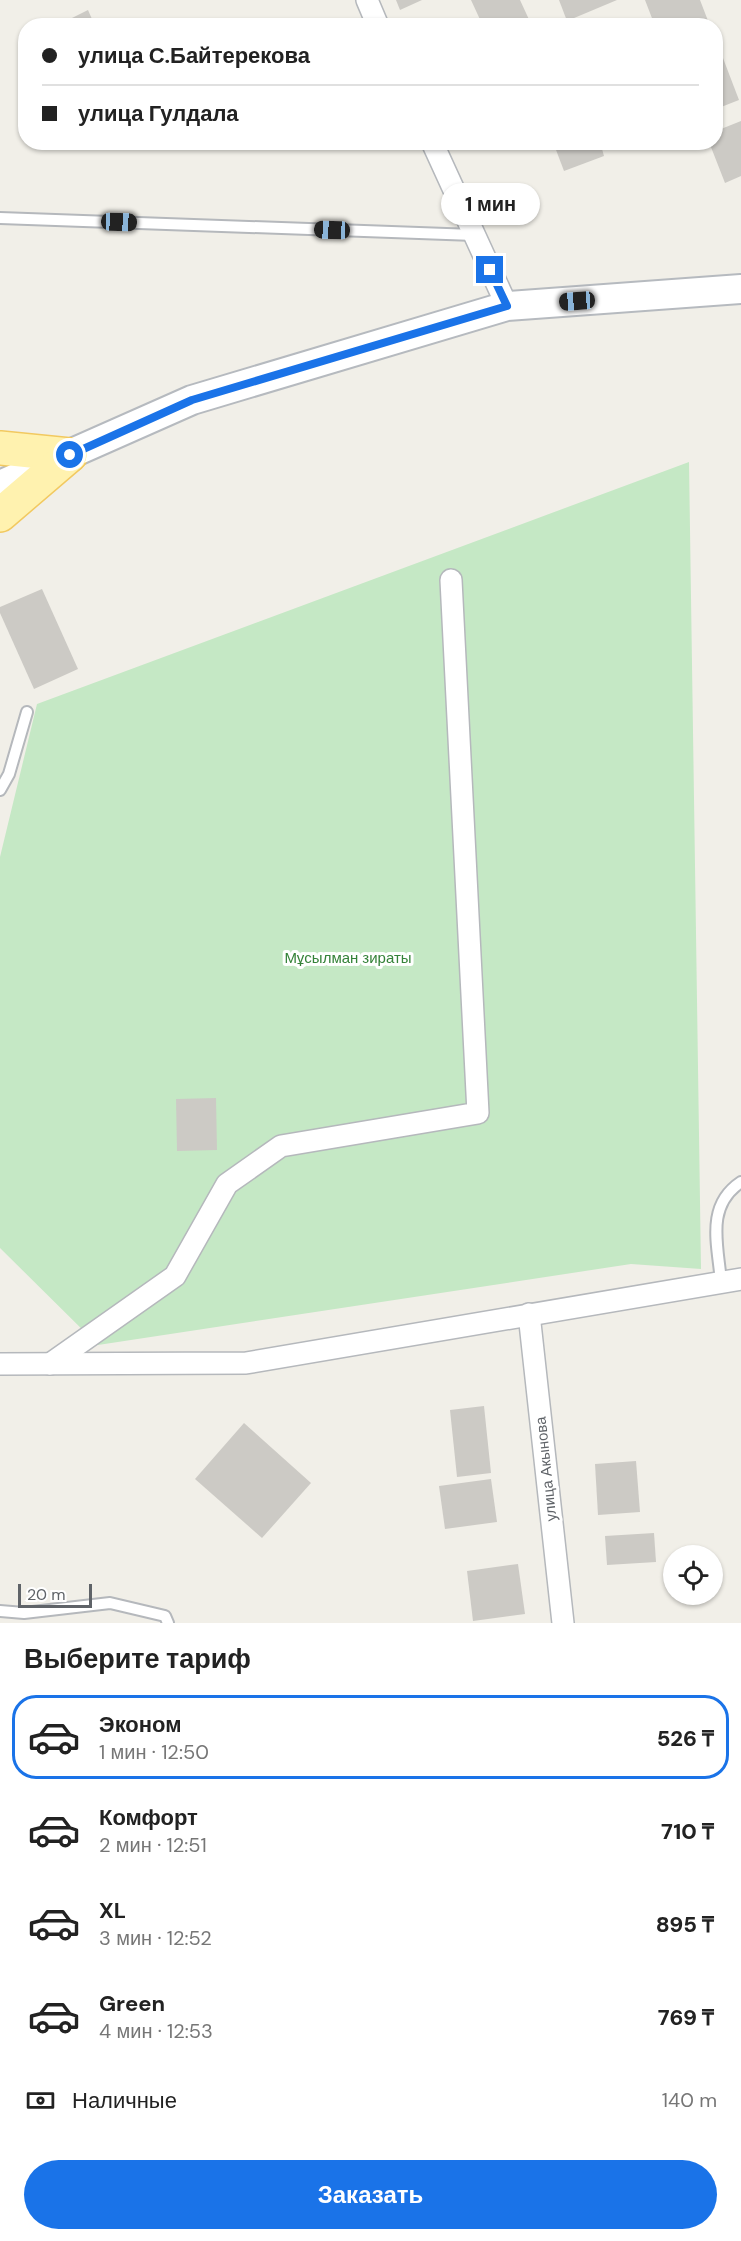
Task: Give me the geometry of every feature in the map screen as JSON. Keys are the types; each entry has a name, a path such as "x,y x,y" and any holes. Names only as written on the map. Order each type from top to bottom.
{"main road":[{"path":"0,485 192,400 507,306 741,289"},
{"path":"0,448 70,455"},
{"path":"0,515 70,455"}],"street":[{"path":"367,0 375,18"},
{"path":"436,150 507,306"},
{"path":"50,1364 175,1276 227,1184 281,1146 478,1113 451,580"},
{"path":"0,1364 246,1363 731,1281"},
{"name":"улица Акынова","path":"530,1314 563,1623"}],"lane":[{"path":"0,218 474,235"},
{"path":"0,790 9,774 27,711"},
{"path":"731,1281 717,1225 720,1203 727,1191 741,1182"},
{"path":"0,1611 24,1613 110,1603 165,1616 168,1623"}],"green space":[{"name":"Мұсылман зираты","path":"689,462 701,1269 631,1264 98,1345 0,1248 0,857 37,704"}],"building":[{"path":"396,0 422,0 400,10"},
{"path":"471,0 520,0 528,18 479,18"},
{"path":"559,0 617,0 574,18 566,18"},
{"path":"645,0 700,0 707,18 652,18"},
{"path":"88,10 92,18 72,18"},
{"path":"723,58 739,100 723,106"},
{"path":"741,121 741,176 725,183 712,150 723,150 723,128"},
{"path":"556,150 602,150 604,156 564,171"},
{"path":"42,589 78,669 34,689 0,613 0,607"},
{"path":"216,1098 217,1150 177,1151 176,1099"},
{"path":"484,1406 491,1473 457,1477 450,1410"},
{"path":"244,1423 311,1483 262,1538 195,1479"},
{"path":"636,1461 640,1512 598,1515 595,1464"},
{"path":"491,1479 497,1522 445,1529 439,1486"},
{"path":"654,1533 656,1562 607,1565 605,1536"},
{"path":"518,1564 525,1614 473,1621 467,1571"}],"route":[{"path":"70,455 192,400 507,306 490,270"}]}
